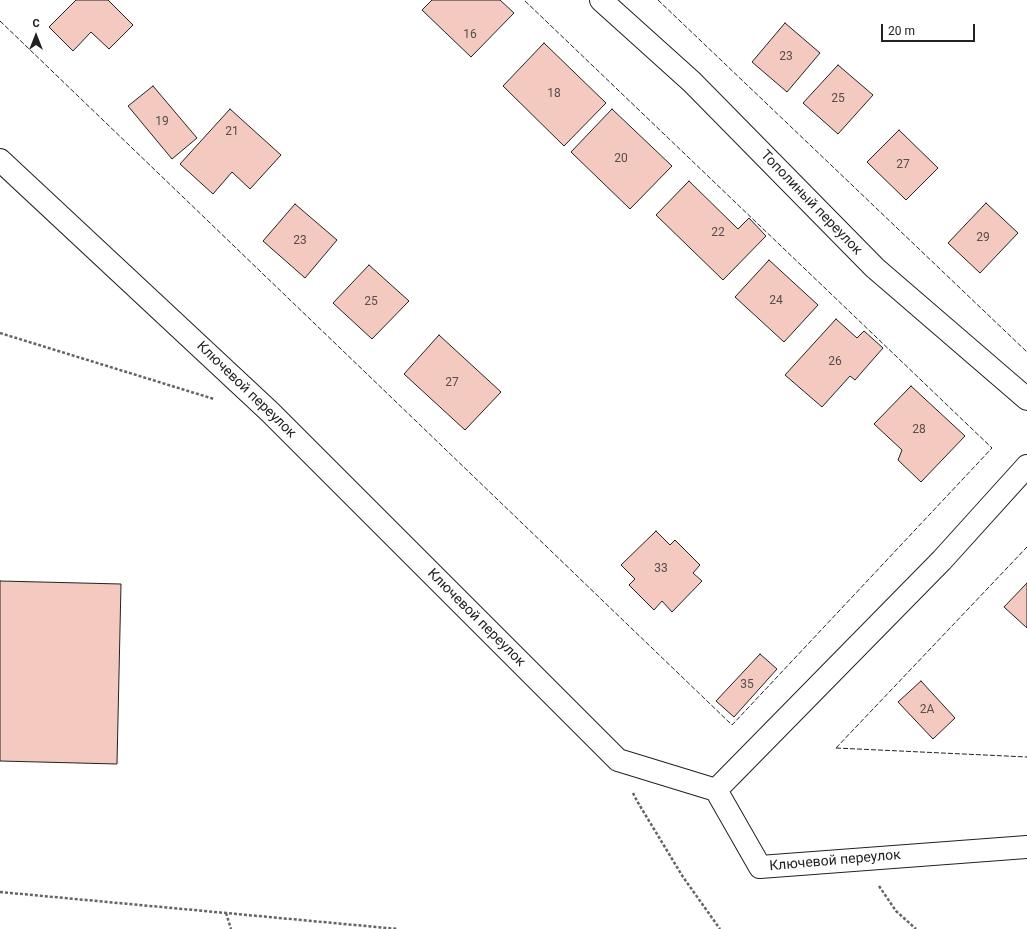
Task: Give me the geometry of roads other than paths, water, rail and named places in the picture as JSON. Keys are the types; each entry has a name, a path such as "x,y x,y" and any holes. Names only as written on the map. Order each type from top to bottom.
{"street":[{"name":"Тополиный переулок","path":"601,0 692,82 875,268 1027,399"},
{"name":"Ключевой переулок","path":"0,160 270,412 618,760 716,790 760,867 1027,847"},
{"path":"716,790 942,560 1027,466"}]}
